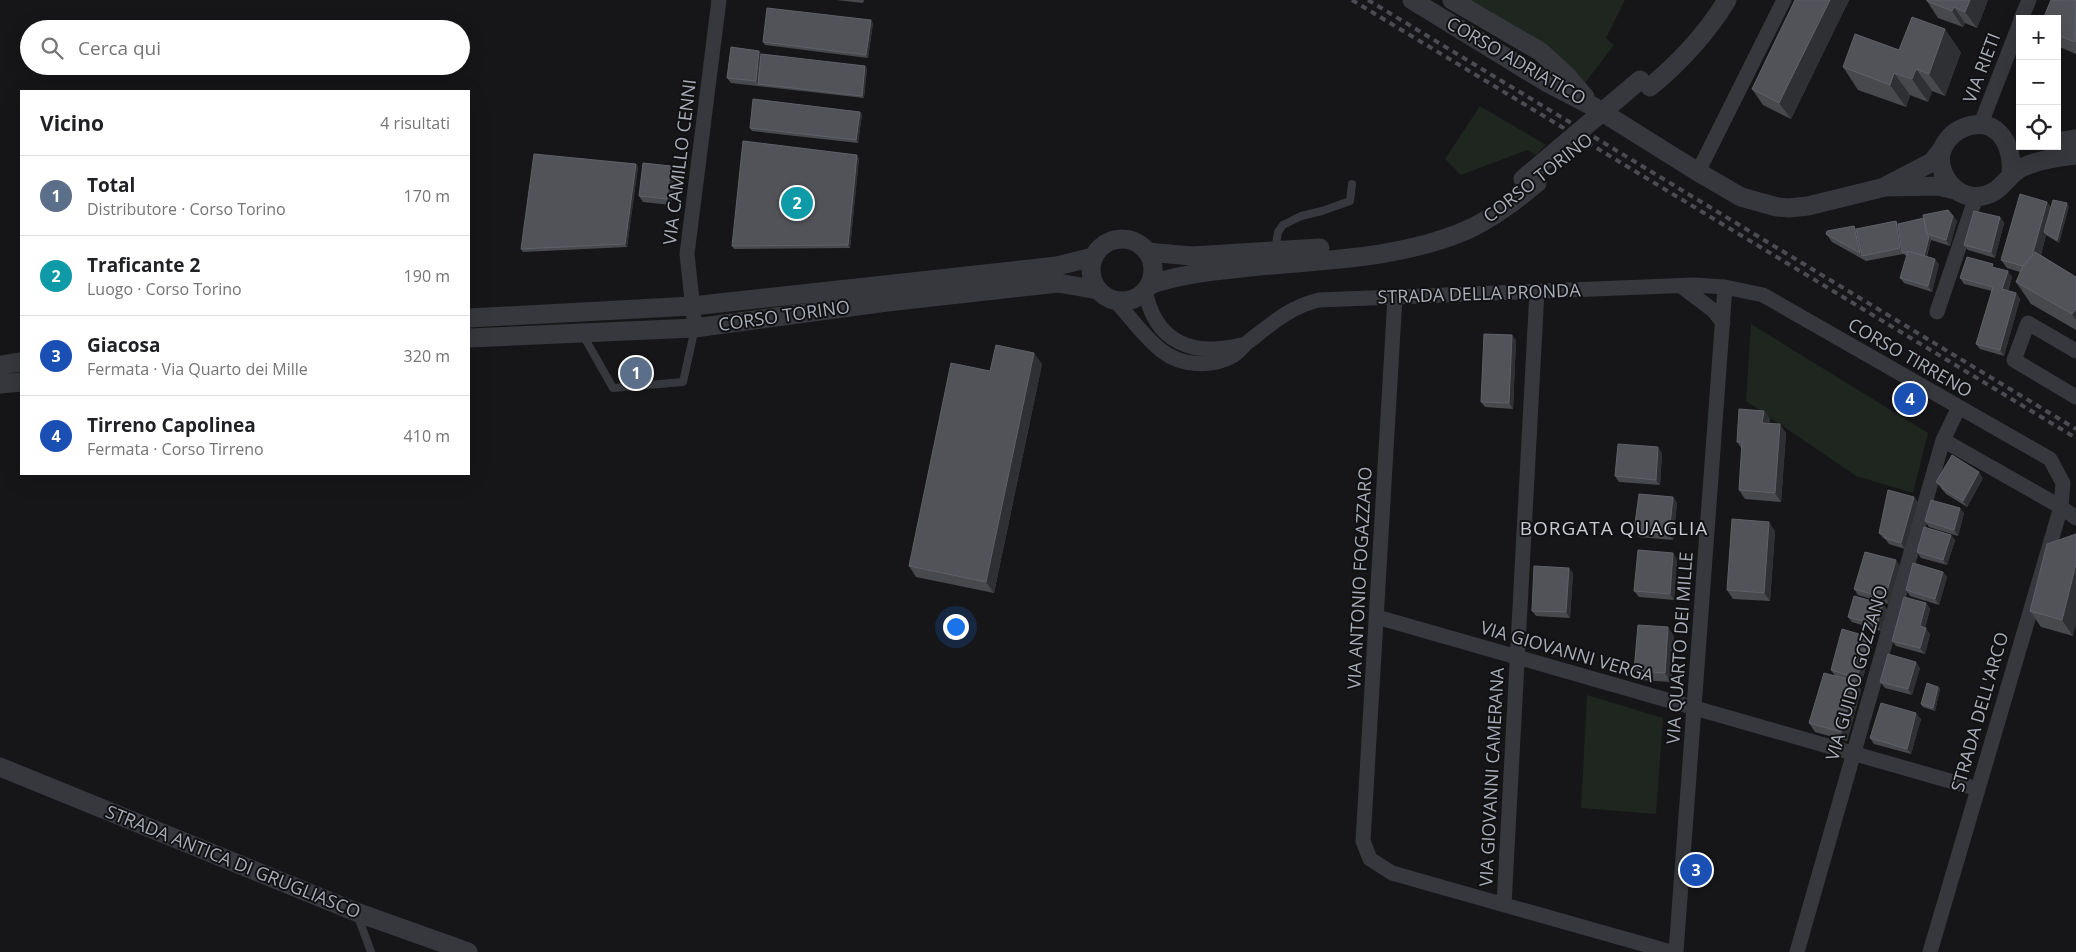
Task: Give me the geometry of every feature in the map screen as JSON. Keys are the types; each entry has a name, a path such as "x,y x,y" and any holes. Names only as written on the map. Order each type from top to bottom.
{"street":[{"name":"VIA CAMILLO CENNI","path":"695,328 687,254 719,0"},
{"name":"CORSO ADRIATICO","path":"1412,0 1546,82 1594,107 1741,197 1777,207 1789,208 1808,206 1884,187"},
{"name":"CORSO ADRIATICO","path":"1452,0 1540,52 1566,75 1594,107"},
{"name":"CORSO TORINO","path":"1645,84 1713,0"},
{"name":"CORSO TORINO","path":"470,338 695,328 887,302 1058,283 1098,290 1115,300 1136,298 1147,287 1192,273 1429,230 1470,215 1530,181 1645,84 1680,60 1708,29 1728,0"},
{"path":"1698,172 1784,0"},
{"name":"VIA RIETI","path":"2023,15 2029,0"},
{"name":"VIA RIETI","path":"1980,126 2016,33"},
{"path":"1884,187 1932,162 1957,131 1967,127 1980,126 1997,131 2013,143 2010,149 2011,174"},
{"path":"2061,141 2076,138"},
{"path":"1942,149 1940,158 1942,171 1955,190"},
{"path":"1884,187 1938,186 1976,197 1995,191 2011,174 2034,163 2076,154"},
{"path":"1937,312 1976,197"},
{"name":"CORSO TORINO","path":"470,318 692,306 1057,266 1093,257 1106,243 1118,239 1129,240 1139,244 1147,252 1192,256 1275,258"},
{"path":"1147,252 1153,268 1147,287"},
{"path":"1093,257 1091,271 1093,282 1098,290"},
{"path":"1681,286 1714,311 1723,323"},
{"name":"STRADA DELLA PRONDA","path":"1115,300 1163,352 1181,360 1197,363 1220,361 1235,355 1245,344 1287,312 1304,303 1319,300 1681,286 1725,287"},
{"name":"STRADA DELLA PRONDA","path":"1147,287 1148,305 1157,322 1166,333 1184,346 1213,350 1245,344"},
{"name":"VIA QUARTO DEI MILLE","path":"1676,952 1725,287"},
{"name":"CORSO TIRRENO","path":"1725,287 1763,295 2050,459 2063,483"},
{"name":"VIA GIOVANNI CAMERANA","path":"1504,905 1537,291"},
{"name":"VIA ANTONIO FOGAZZARO","path":"1395,297 1363,840 1370,859 1392,873 1504,905"},
{"path":"2076,351 2028,323 2014,360 2076,397"},
{"path":"0,365 20,362"},
{"path":"0,384 20,382"},
{"name":"VIA GUIDO GOZZANO","path":"1797,952 1943,440 1959,407"},
{"path":"1943,440 2061,506 2076,518"},
{"name":"STRADA DELL'ARCO","path":"1930,952 2061,506 2063,483"},
{"name":"VIA GIOVANNI VERGA","path":"1377,617 1978,789"},
{"name":"STRADA ANTICA DI GRUGLIASCO","path":"0,766 356,912 468,952"},
{"path":"1504,905 1672,952"}],"lane":[{"path":"1275,258 1278,232 1283,225 1301,216 1350,201 1352,184"},
{"path":"582,333 613,388 683,382 695,328"},
{"path":"356,912 371,952"}],"shaded area":[{"path":"1468,0 1625,0 1606,38 1614,45 1585,83"},
{"path":"1480,106 1546,145 1536,155 1527,150 1461,175 1445,159"},
{"path":"1751,324 1928,433 1913,493 1856,476 1746,401"},
{"path":"1587,695 1663,718 1656,814 1581,808"}],"building":[{"path":"1795,0 1830,0 1779,103 1752,89"},
{"path":"1927,0 1970,0 1965,12 1954,7 1952,11"},
{"path":"2051,0 2076,0 2075,42 2061,37 2061,15 2045,15"},
{"path":"767,8 871,20 866,55 763,42"},
{"path":"1912,17 1945,29 1929,74 1916,69 1912,79 1894,73 1890,85 1843,67 1855,34 1899,50"},
{"path":"731,47 759,51 756,81 727,78"},
{"path":"761,54 865,66 862,96 758,84"},
{"path":"753,99 860,112 856,140 750,128"},
{"path":"743,141 857,155 848,245 732,246"},
{"path":"534,154 636,164 625,244 521,249"},
{"path":"643,163 671,166 667,199 639,196"},
{"path":"2020,194 2047,202 2032,256 2023,266 2001,260"},
{"path":"2053,200 2067,203 2057,240 2044,232"},
{"path":"1948,210 1953,216 1946,240 1927,234 1923,215"},
{"path":"1974,211 2000,217 1991,252 1964,245"},
{"path":"1924,218 1929,237 1924,256 1908,251 1907,253 1902,252 1898,224"},
{"path":"1896,221 1900,248 1862,256 1856,229"},
{"path":"1854,226 1860,253 1826,234 1827,231"},
{"path":"1908,251 1935,259 1928,286 1900,278"},
{"path":"2035,252 2076,277 2076,309 2072,314 2016,282 2023,266"},
{"path":"1967,257 1993,264 1992,267 2008,271 2002,289 2016,293 2000,350 1976,344 1993,287 1960,278"},
{"path":"1484,334 1512,335 1509,403 1481,402"},
{"path":"996,345 1034,353 986,582 909,566 951,363 990,371"},
{"path":"1739,409 1764,411 1762,423 1780,424 1775,493 1739,490 1742,442 1737,442"},
{"path":"1618,444 1658,447 1656,480 1615,476"},
{"path":"1952,455 1979,472 1963,501 1936,482"},
{"path":"1888,490 1914,497 1901,543 1885,538 1885,535 1879,533"},
{"path":"1639,494 1673,497 1669,535 1634,531"},
{"path":"1931,500 1960,508 1954,530 1925,521"},
{"path":"1732,519 1769,522 1764,593 1727,590"},
{"path":"1924,527 1951,535 1943,560 1917,552"},
{"path":"2076,534 2076,564 2062,620 2030,611 2047,544"},
{"path":"1638,550 1673,553 1670,594 1634,591"},
{"path":"1865,552 1896,560 1885,598 1854,589"},
{"path":"1913,563 1943,572 1935,599 1906,590"},
{"path":"1534,566 1569,568 1566,612 1532,611"},
{"path":"1854,596 1883,604 1877,625 1848,617"},
{"path":"1904,597 1926,603 1920,626 1926,628 1920,648 1892,641"},
{"path":"1638,625 1668,627 1665,673 1634,671"},
{"path":"1842,629 1869,637 1857,678 1831,670"},
{"path":"1888,654 1916,662 1908,689 1880,682"},
{"path":"1824,673 1855,681 1841,732 1809,723"},
{"path":"1927,683 1938,687 1933,708 1921,704"},
{"path":"1881,703 1916,713 1907,749 1870,738"}],"railway":[{"path":"1352,0 2076,438"},
{"path":"1368,0 2076,429"}],"place":[{"name":"Traficante 2","path":"797,203"},
{"name":"Total","path":"636,373"},
{"name":"Tirreno Capolinea","path":"1910,399"},
{"name":"Giacosa","path":"1696,870"}],"district":[{"name":"BORGATA QUAGLIA","path":"1614,528"}]}
